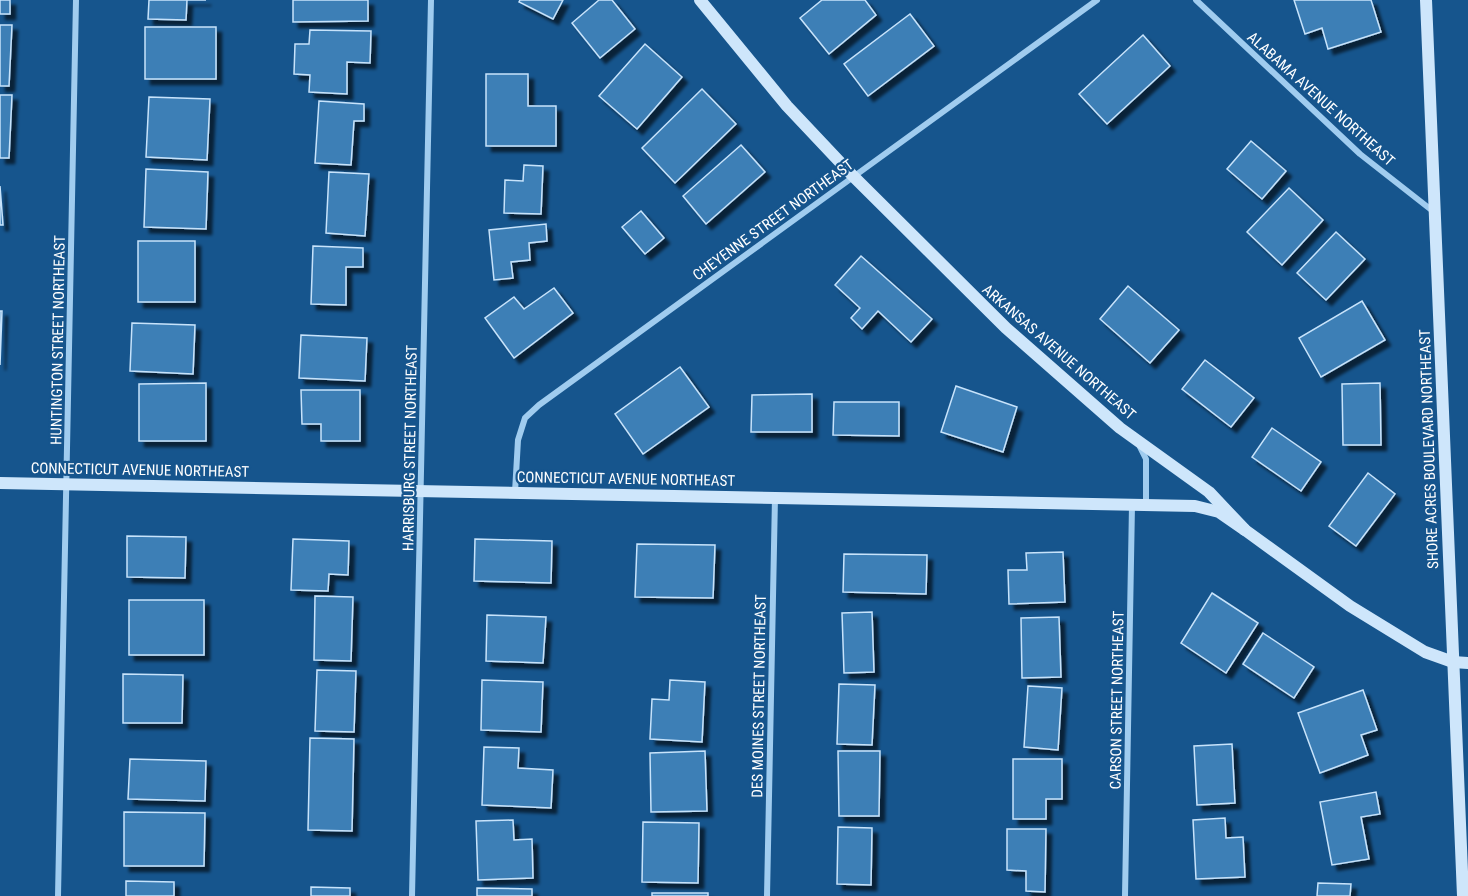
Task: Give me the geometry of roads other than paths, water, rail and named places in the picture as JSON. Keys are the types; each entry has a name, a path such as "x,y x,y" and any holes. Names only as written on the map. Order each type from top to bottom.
{"street":[{"name":"HUNTINGTON STREET NORTHEAST","path":"58,896 76,0"},
{"name":"HARRISBURG STREET NORTHEAST","path":"412,896 431,0"},
{"name":"ARKANSAS AVENUE NORTHEAST","path":"700,0 787,106 853,176 1006,328 1130,434 1209,492 1245,530 1390,632 1425,652 1453,662 1468,663"},
{"name":"CHEYENNE STREET NORTHEAST","path":"514,492 518,440 525,418 539,405 1097,0"},
{"name":"ALABAMA AVENUE NORTHEAST","path":"1196,0 1360,154 1434,212"},
{"name":"SHORE ACRES BOULEVARD NORTHEAST","path":"1426,0 1463,896"},
{"path":"1130,434 1146,459 1146,505"},
{"name":"CONNECTICUT AVENUE NORTHEAST","path":"0,483 1195,506 1219,512 1245,530"},
{"name":"DES MOINES STREET NORTHEAST","path":"767,896 775,497"},
{"name":"CARSON STREET NORTHEAST","path":"1125,896 1132,505"}]}
